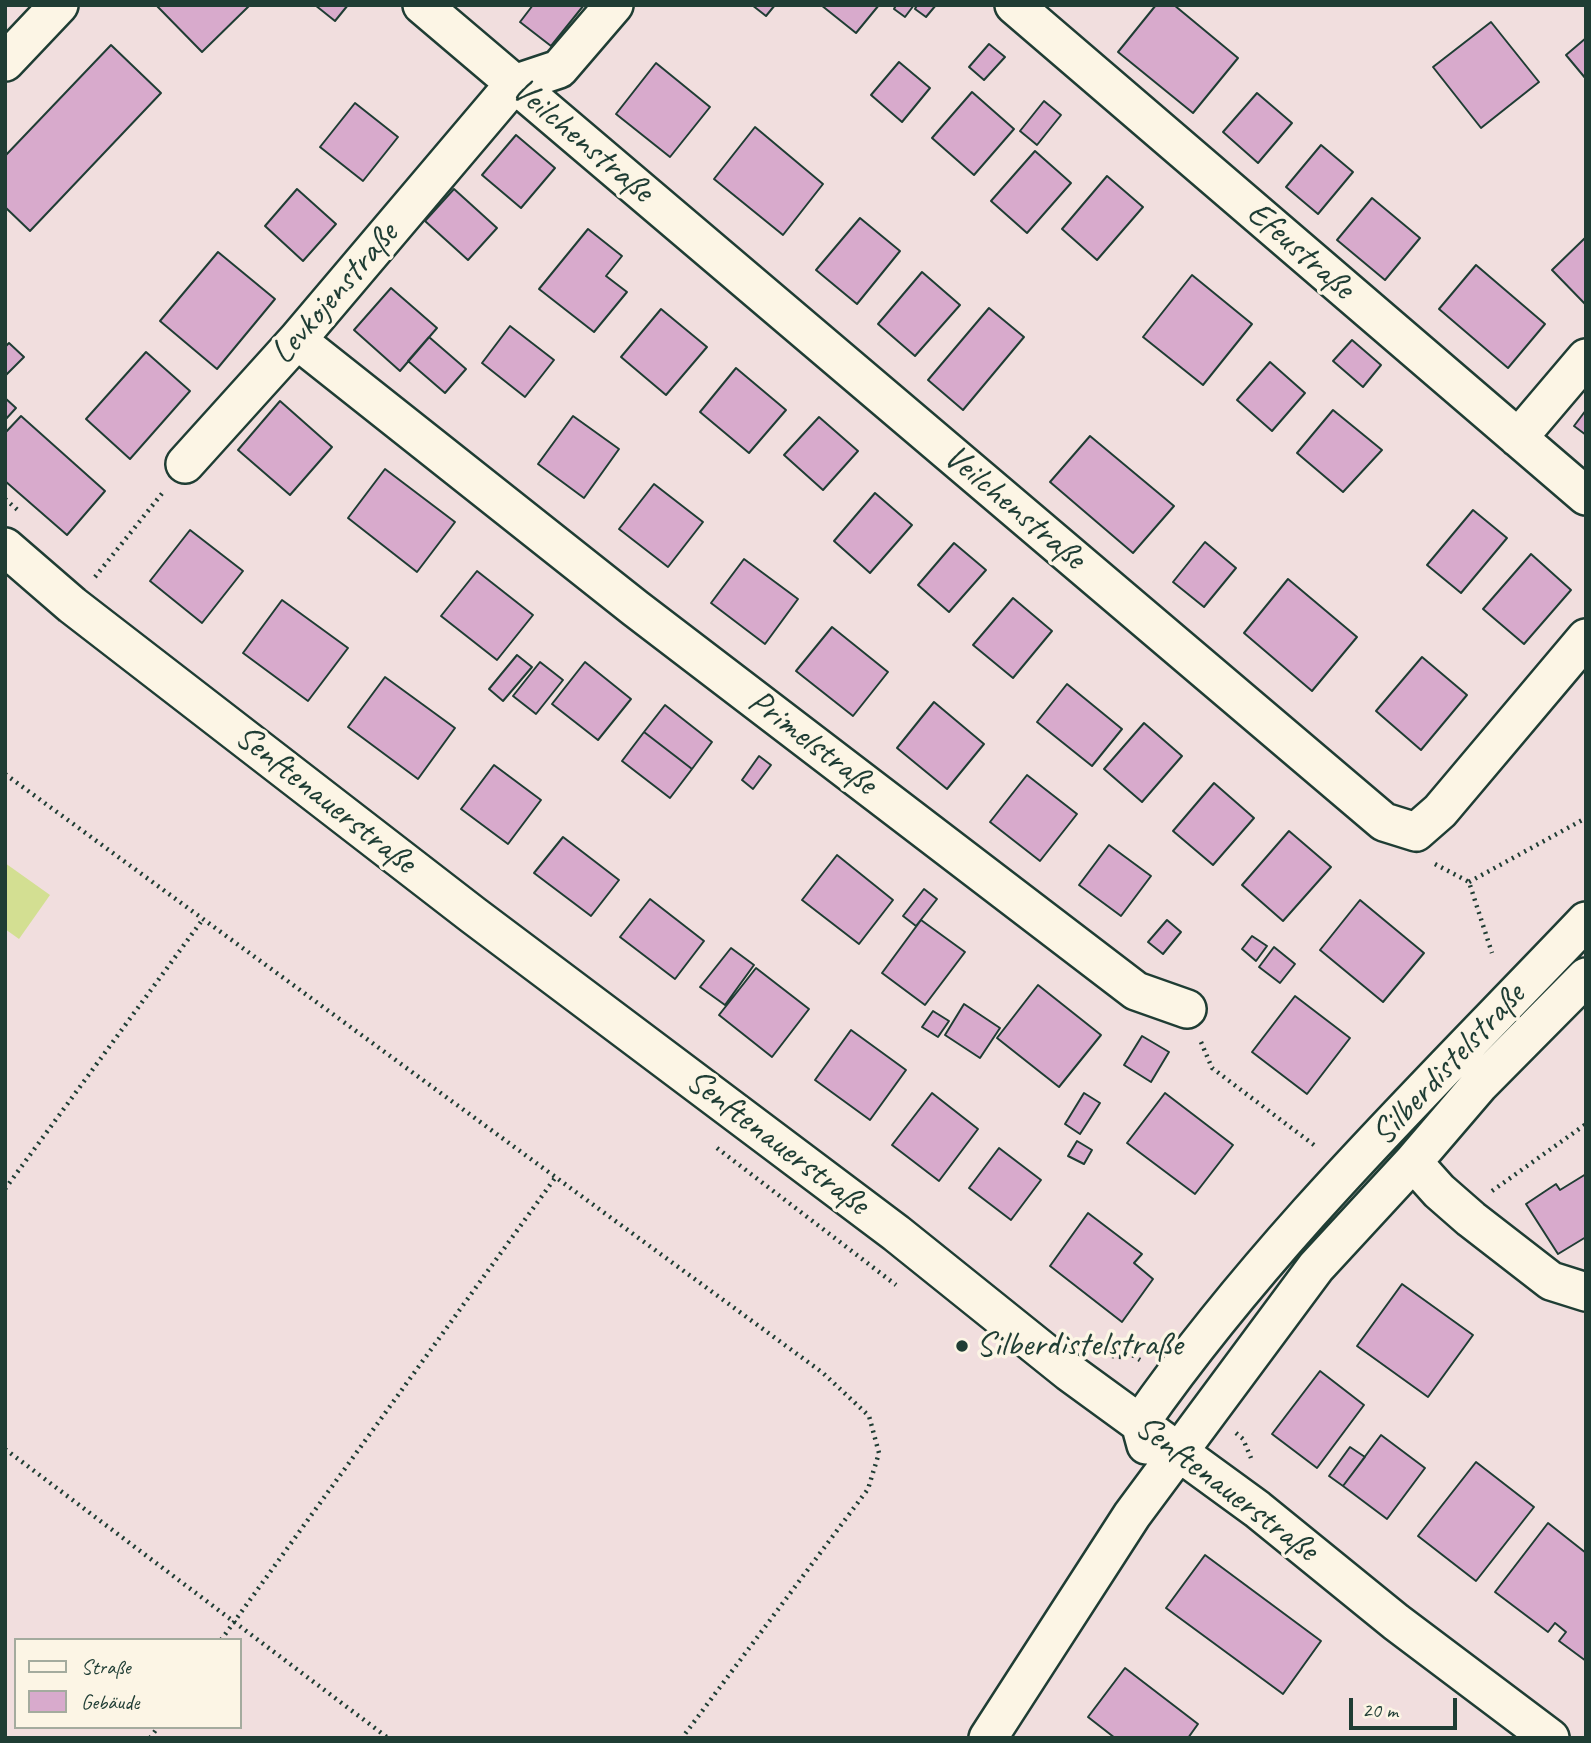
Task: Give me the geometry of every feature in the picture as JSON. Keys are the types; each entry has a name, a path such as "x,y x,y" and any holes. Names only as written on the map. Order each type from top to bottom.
{"street":[{"name":"Veilchenstraße","path":"422,5 1384,822 1416,832"},
{"path":"514,84 559,69 614,5"},
{"name":"Efeustraße","path":"1014,5 1586,496"},
{"path":"5,62 46,10"},
{"name":"Levkojenstraße","path":"185,464 297,340 514,84"},
{"name":"Primelstraße","path":"297,340 635,608 1136,991 1187,1009"},
{"path":"1518,438 1586,358"},
{"name":"Senftenauerstraße","path":"5,547 72,605 473,915 896,1233 1059,1364 1257,1508 1396,1622 1550,1738"},
{"path":"1416,832 1440,811 1586,638"},
{"name":"Silberdistelstraße","path":"1140,1423 1193,1350 1290,1232 1586,921"},
{"name":"Silberdistelstraße","path":"988,1738 1132,1515 1316,1267 1413,1162 1479,1085 1586,977"},
{"path":"1413,1162 1439,1191 1551,1280 1586,1292"},
{"path":"1140,1423 1157,1481"}],"path":[{"path":"72,605 185,464"},
{"path":"5,774 823,1373 869,1416 879,1453 869,1489 682,1738"},
{"path":"1469,882 1586,818"},
{"path":"1416,832 1424,858 1469,882 1492,953"},
{"path":"5,1189 203,919"},
{"path":"1187,1009 1212,1068 1314,1145"},
{"path":"1463,1211 1586,1124"},
{"path":"222,1638 555,1178"},
{"path":"1108,1355 1132,1355"},
{"path":"5,1449 388,1738"}],"green space":[{"path":"5,863 50,895 19,939 5,929"}],"building":[{"path":"156,5 250,5 202,52"},
{"path":"315,5 348,5 335,21"},
{"path":"533,5 584,5 551,46 520,22"},
{"path":"752,5 775,5 766,16"},
{"path":"821,5 879,5 856,33"},
{"path":"896,5 914,5 905,17 894,9"},
{"path":"917,5 936,5 926,17 915,9"},
{"path":"1156,5 1174,5 1238,58 1193,113 1118,52"},
{"path":"1491,22 1539,82 1481,128 1433,67"},
{"path":"1586,38 1586,79 1566,55"},
{"path":"989,44 1005,57 984,80 969,67"},
{"path":"111,45 161,93 30,231 5,207 5,156"},
{"path":"899,62 930,88 902,122 871,95"},
{"path":"656,63 710,107 670,157 616,114"},
{"path":"972,92 1014,129 974,175 932,138"},
{"path":"1257,93 1292,123 1258,163 1223,132"},
{"path":"1044,101 1061,115 1037,145 1020,131"},
{"path":"355,103 398,137 363,181 320,147"},
{"path":"755,127 823,184 783,235 714,179"},
{"path":"516,135 555,168 521,208 482,175"},
{"path":"1321,145 1353,172 1318,214 1286,187"},
{"path":"1035,151 1071,183 1027,233 991,201"},
{"path":"1107,176 1143,207 1097,260 1062,229"},
{"path":"297,189 336,224 303,261 265,226"},
{"path":"454,189 497,228 468,260 425,221"},
{"path":"1372,198 1420,238 1385,280 1337,240"},
{"path":"860,218 900,251 857,304 816,270"},
{"path":"588,229 622,256 606,276 627,292 594,332 539,289"},
{"path":"1586,237 1586,305 1552,270"},
{"path":"218,252 275,299 217,369 160,321"},
{"path":"1476,265 1545,324 1508,368 1439,309"},
{"path":"922,272 960,305 915,356 878,324"},
{"path":"1192,275 1252,324 1203,385 1143,337"},
{"path":"391,288 437,328 400,371 354,330"},
{"path":"989,308 1024,337 963,410 928,380"},
{"path":"661,309 707,347 666,395 621,357"},
{"path":"510,326 554,360 525,397 482,363"},
{"path":"429,337 466,369 445,393 408,361"},
{"path":"1352,340 1381,365 1363,387 1333,361"},
{"path":"9,343 24,357 5,376 5,347"},
{"path":"146,352 190,391 130,459 86,419"},
{"path":"1270,362 1305,393 1272,431 1237,400"},
{"path":"736,368 786,410 749,453 700,412"},
{"path":"5,398 16,408 5,420"},
{"path":"280,401 332,447 290,495 238,450"},
{"path":"1333,410 1382,450 1343,492 1297,453"},
{"path":"1586,410 1586,435 1574,426"},
{"path":"21,416 105,491 67,535 5,481 5,433"},
{"path":"573,416 619,449 584,498 538,464"},
{"path":"819,417 858,451 823,490 784,455"},
{"path":"1090,436 1174,506 1133,553 1050,482"},
{"path":"385,469 455,522 417,572 348,518"},
{"path":"654,484 703,522 668,567 619,529"},
{"path":"875,493 912,525 870,573 834,541"},
{"path":"1473,510 1507,538 1461,593 1427,565"},
{"path":"190,530 243,571 202,623 150,581"},
{"path":"1205,542 1236,568 1204,607 1173,582"},
{"path":"954,543 986,570 949,612 918,585"},
{"path":"1531,554 1571,590 1524,644 1483,609"},
{"path":"744,559 798,599 765,644 711,603"},
{"path":"477,571 533,615 497,660 441,616"},
{"path":"1288,579 1357,637 1312,691 1244,633"},
{"path":"1013,598 1052,631 1013,678 973,645"},
{"path":"282,600 348,648 308,701 243,653"},
{"path":"832,627 888,672 853,716 796,671"},
{"path":"517,655 532,667 503,701 489,689"},
{"path":"1422,657 1467,695 1421,750 1376,711"},
{"path":"540,662 563,680 536,714 513,696"},
{"path":"585,662 631,699 598,740 552,704"},
{"path":"385,677 455,728 418,779 348,727"},
{"path":"1067,684 1122,729 1092,766 1037,722"},
{"path":"934,702 984,744 947,789 897,748"},
{"path":"665,705 712,742 692,769 644,732"},
{"path":"1144,723 1182,756 1142,802 1104,769"},
{"path":"644,732 692,769 670,798 622,761"},
{"path":"759,756 771,765 753,789 742,780"},
{"path":"494,765 541,800 508,844 461,809"},
{"path":"1027,775 1077,814 1040,861 990,822"},
{"path":"1214,783 1254,818 1213,865 1173,831"},
{"path":"1289,831 1331,867 1283,921 1242,885"},
{"path":"563,837 619,880 591,916 534,873"},
{"path":"1109,845 1151,876 1121,916 1079,885"},
{"path":"837,855 893,900 859,944 802,900"},
{"path":"924,889 937,899 916,926 903,916"},
{"path":"650,899 704,941 675,979 620,937"},
{"path":"1360,900 1424,953 1383,1002 1320,950"},
{"path":"921,920 965,952 925,1005 882,973"},
{"path":"1167,920 1181,932 1163,954 1148,942"},
{"path":"1252,936 1267,946 1256,961 1242,949"},
{"path":"1274,947 1295,964 1280,983 1259,967"},
{"path":"731,948 754,965 725,1005 700,987"},
{"path":"756,968 809,1009 772,1057 719,1015"},
{"path":"1038,985 1101,1035 1059,1087 997,1038"},
{"path":"1295,996 1350,1038 1307,1094 1252,1052"},
{"path":"964,1004 1000,1028 980,1058 945,1035"},
{"path":"933,1011 949,1021 938,1037 922,1027"},
{"path":"851,1030 906,1070 870,1120 815,1080"},
{"path":"1142,1036 1169,1052 1151,1082 1124,1065"},
{"path":"932,1093 978,1129 939,1181 892,1145"},
{"path":"1084,1093 1100,1103 1080,1134 1065,1124"},
{"path":"1165,1093 1233,1145 1195,1194 1127,1143"},
{"path":"1077,1141 1092,1150 1084,1164 1068,1156"},
{"path":"999,1148 1041,1180 1011,1220 969,1188"},
{"path":"1586,1174 1586,1237 1558,1254 1526,1204 1556,1184 1560,1190"},
{"path":"1088,1213 1142,1254 1134,1263 1153,1279 1122,1322 1050,1266"},
{"path":"1402,1284 1473,1335 1428,1397 1357,1346"},
{"path":"1320,1371 1364,1405 1317,1468 1272,1434"},
{"path":"1381,1435 1425,1468 1387,1519 1343,1486"},
{"path":"1350,1447 1365,1457 1343,1486 1329,1476"},
{"path":"1476,1462 1534,1507 1476,1581 1418,1536"},
{"path":"1548,1523 1586,1553 1586,1661 1559,1641 1566,1632 1555,1623 1548,1632 1495,1592"},
{"path":"1205,1555 1321,1641 1283,1694 1166,1608"},
{"path":"1125,1668 1198,1724 1188,1738 1115,1738 1088,1717"}],"place":[{"name":"Silberdistelstraße","path":"962,1346"}]}
